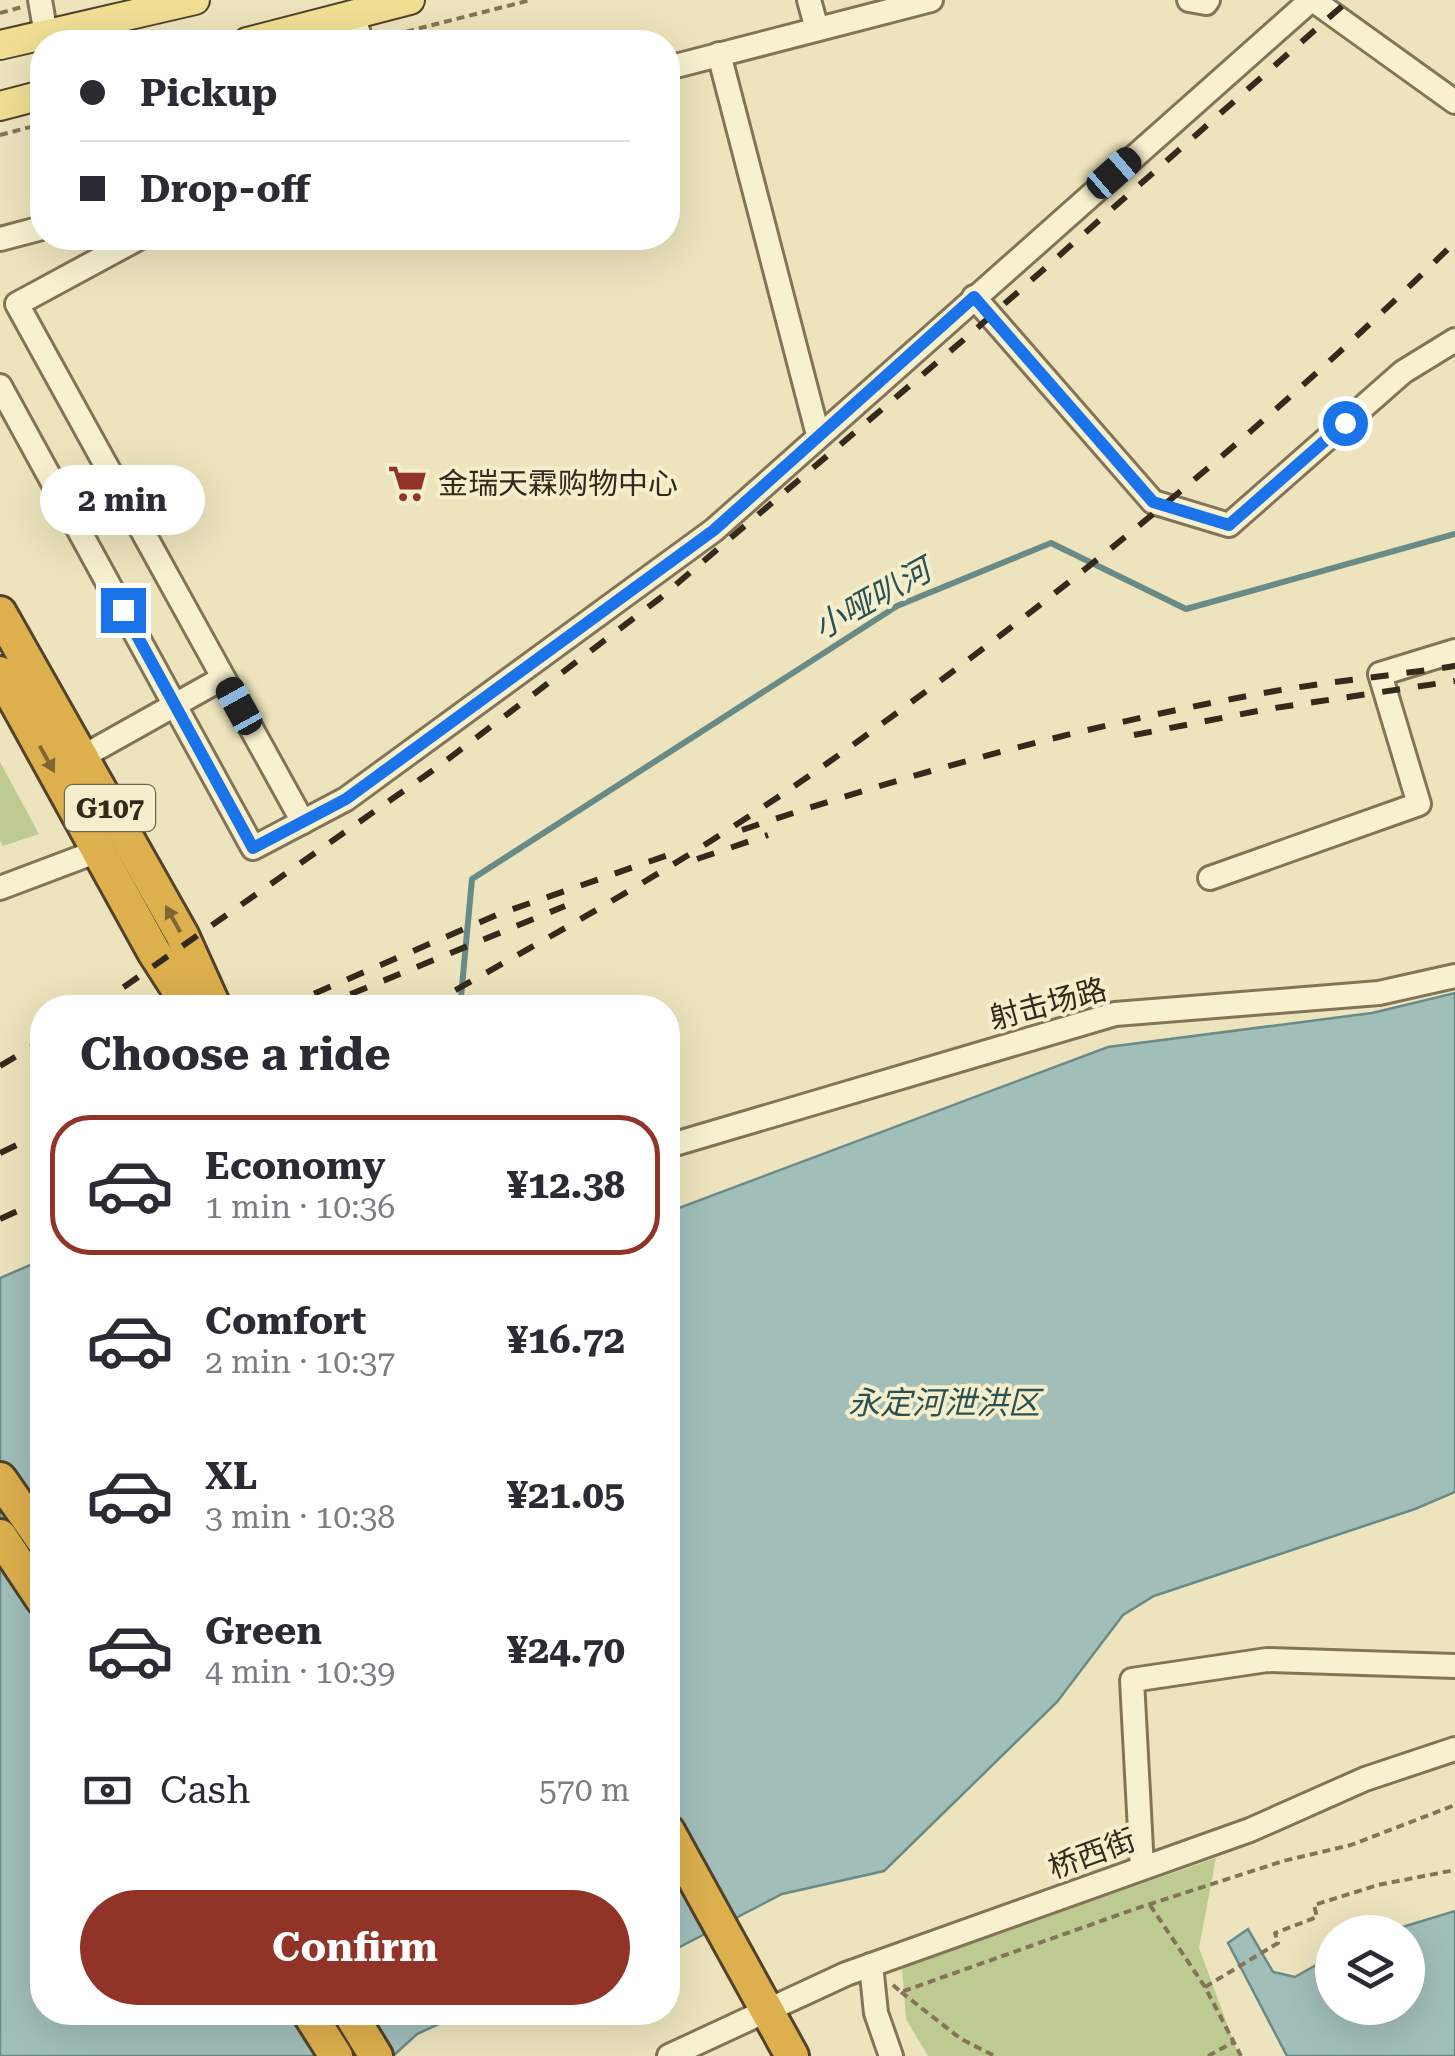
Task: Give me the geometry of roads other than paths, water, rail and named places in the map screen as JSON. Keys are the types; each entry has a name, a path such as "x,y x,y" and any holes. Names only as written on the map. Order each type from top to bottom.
{"highway":[{"name":"G107","path":"0,612 182,936 208,995"},
{"name":"G107","path":"0,673 182,995"},
{"path":"0,1479 30,1521"},
{"path":"0,1536 30,1581"},
{"path":"680,1855 770,2034"},
{"path":"680,1879 741,1977"},
{"path":"316,2025 336,2056"},
{"path":"357,2025 376,2056"}],"main road":[{"path":"61,30 154,5 196,0"},
{"path":"295,30 410,0"},
{"path":"1,45 30,38"},
{"path":"0,106 30,99"}],"street":[{"path":"40,0 45,30"},
{"path":"809,0 817,30"},
{"path":"680,65 932,0"},
{"path":"1189,0 1208,0"},
{"path":"0,386 253,848 346,799 714,530 1312,0 1455,102"},
{"path":"354,15 364,30"},
{"path":"719,54 818,435"},
{"path":"0,239 30,231"},
{"path":"117,250 17,304 303,822"},
{"path":"974,297 1153,502 1229,525 1403,372 1455,340"},
{"path":"1210,878 1419,804 1380,674 1455,651"},
{"path":"82,758 223,678"},
{"path":"0,888 98,852"},
{"name":"射击场路","path":"680,1142 1115,1014 1378,993 1455,976"},
{"path":"1142,1868 1132,1680 1267,1660 1455,1666"},
{"name":"桥西街","path":"670,2056 770,2034 871,1965 1250,1830 1365,1779 1455,1749"},
{"path":"871,1965 876,2013 891,2056"}],"water":[{"name":"永定河泄洪区","path":"1455,993 1455,1492 1415,1509 1154,1596 1123,1615 1057,1702 884,1871 782,1894 680,1947 680,1208 1108,1047 1372,1013"},
{"path":"30,1265 30,2025 437,2025 417,2034 393,2056 0,2056 0,1278"},
{"path":"1455,1911 1455,2056 1287,2056 1228,1943 1248,1929 1273,1972 1295,1977 1315,1966 1315,2025 1425,2025 1425,1920"}],"waterway":[{"name":"小哑叭河","path":"461,995 472,879 897,606 1051,543 1186,609 1455,534"}],"railway":[{"path":"113,995 439,766 659,599 968,336 1349,0"},
{"path":"447,995 722,834 948,675 1209,467 1334,357 1455,242"},
{"path":"742,830 933,770 1128,721 1282,690 1455,666"},
{"path":"1134,735 1268,709 1455,681"},
{"path":"697,859 768,835"},
{"path":"311,995 499,914 671,854"},
{"path":"349,995 565,906"},
{"path":"0,1066 30,1048"},
{"path":"0,1153 30,1139"},
{"path":"0,1219 30,1205"}],"place":[{"name":"金瑞天霖购物中心","path":"408,484"}]}
